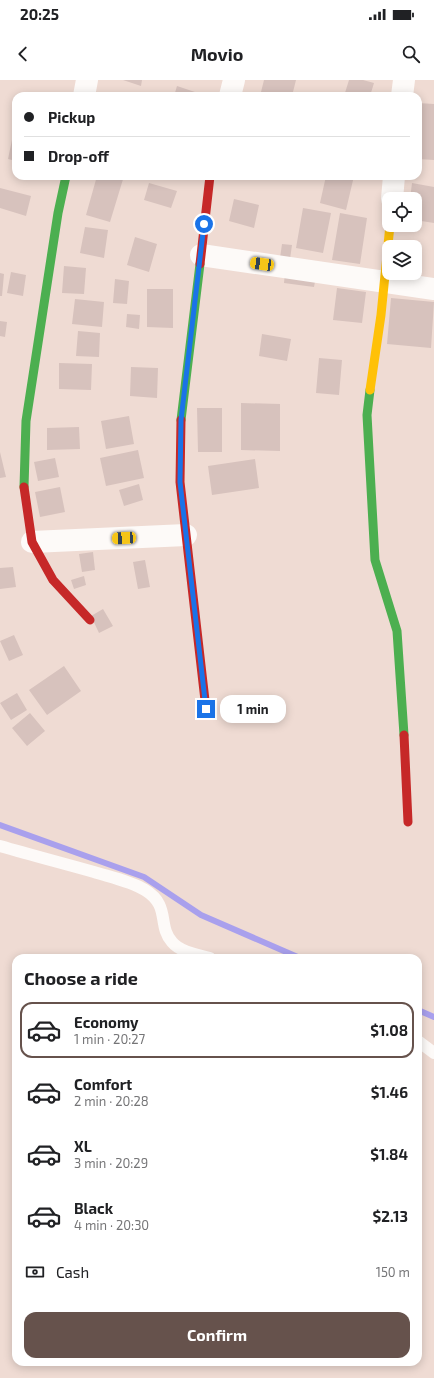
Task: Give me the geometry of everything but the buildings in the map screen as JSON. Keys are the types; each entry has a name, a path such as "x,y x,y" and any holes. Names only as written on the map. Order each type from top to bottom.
{"street":[{"path":"85,92 87,80"},
{"path":"231,92 234,80"},
{"path":"402,92 404,80"},
{"path":"65,180 57,220 26,421 24,490 32,542 53,580 90,620"},
{"path":"206,709 180,482 181,420 210,180"},
{"path":"393,192 394,180"},
{"path":"389,232 367,415 375,560 397,631 399,645 408,822"},
{"path":"201,255 434,289"},
{"path":"32,542 186,535"}],"lane":[{"path":"0,846 122,880 143,889 153,896 162,907 167,936 172,943 182,950 196,954"},
{"path":"422,1044 434,1053"}],"waterway":[{"path":"0,825 144,877 201,915 291,954"},
{"path":"422,1012 434,1017"}],"traffic: fast":[{"path":"24,487 26,421 58,213 65,180"},
{"path":"181,420 200,264"},
{"path":"370,390 367,415 375,560 397,631 404,735"}],"traffic: slow":[{"path":"370,390 381,315 389,232"}],"traffic: jam":[{"path":"200,264 210,180"},
{"path":"181,420 180,482 206,709"},
{"path":"24,487 32,542 53,580 90,620"},
{"path":"404,735 408,822"}],"route":[{"path":"204,224 181,420 180,482 206,709"}]}
